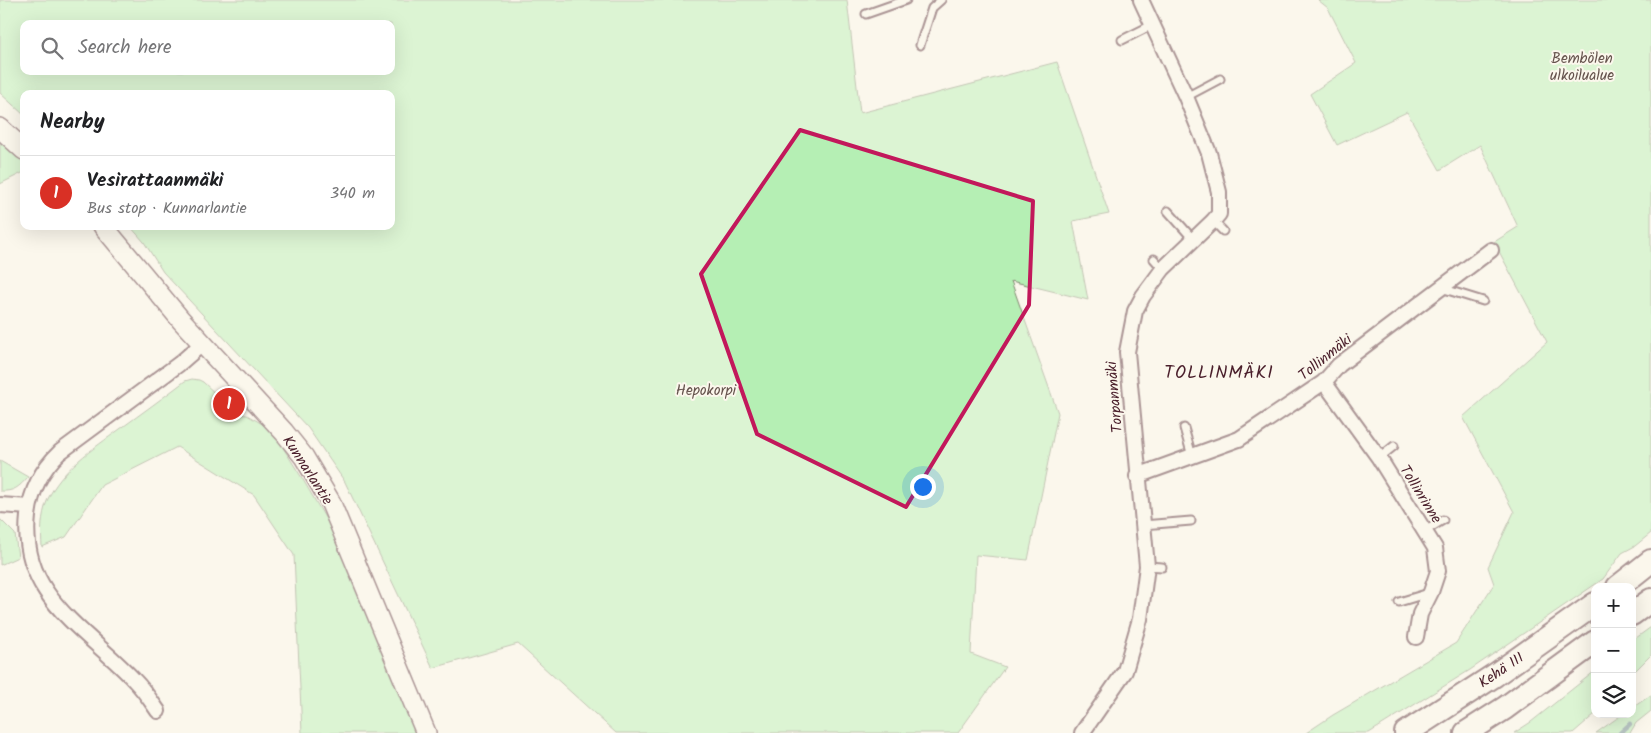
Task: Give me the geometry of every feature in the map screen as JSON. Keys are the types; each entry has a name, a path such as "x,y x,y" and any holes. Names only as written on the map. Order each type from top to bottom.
{"highway":[{"path":"1623,583 1651,561"},
{"path":"1636,611 1651,600"},
{"name":"Kehä III","path":"1406,733 1495,675 1591,607"},
{"path":"1466,733 1505,708 1591,645"}],"main road":[{"path":"0,128 20,146"},
{"name":"Kunnarlantie","path":"106,230 202,344 284,432 304,457 330,501 426,733"}],"street":[{"path":"1141,0 1186,97 1209,153 1219,192 1219,214 1214,221"},
{"name":"Torpanmäki","path":"1082,733 1125,671 1140,619 1147,566 1127,352 1135,311 1158,264 1214,221"},
{"name":"Tollinmäki","path":"1138,476 1239,439 1324,382 1339,365 1491,250"},
{"path":"158,712 136,682 50,599 41,586 30,558 28,547 29,508 39,477 60,452 179,364 202,344"},
{"name":"Tollinrinne","path":"1324,382 1379,458 1435,548 1438,571 1431,592 1420,614 1416,637"},
{"path":"0,505 29,508"}],"lane":[{"path":"866,14 906,0"},
{"path":"920,45 932,8 941,0"},
{"path":"1122,40 1152,25"},
{"path":"1186,97 1220,79"},
{"path":"1168,211 1193,239"},
{"path":"1214,221 1223,231"},
{"path":"1441,288 1483,301"},
{"path":"1184,428 1192,456"},
{"path":"1379,458 1394,446"},
{"path":"1425,531 1444,520"},
{"path":"1142,525 1191,521"},
{"path":"1147,566 1162,567"},
{"path":"1399,602 1431,592"}],"highlighted area":[{"path":"800,130 1033,201 1029,305 906,507 757,434 701,274"}],"green space":[{"name":"Hepokorpi","path":"0,0 847,0 860,113 1057,62 1109,214 1073,221 1088,300 1011,281 1058,413 1028,560 976,555 971,654 1005,667 958,733 616,733 518,644 433,668 345,482 308,428 163,272 144,242 134,230 395,230 395,90 20,90 20,111 0,93"},
{"name":"Bembölen ulkoilualue","path":"1318,0 1651,0 1651,533 1635,546 1622,553 1603,579 1597,583 1591,583 1591,587 1470,670 1369,733 1306,733 1333,715 1456,643 1494,584 1488,567 1514,512 1463,417 1547,342 1494,242 1518,227 1480,145 1440,170 1407,112 1337,145 1310,94 1356,63 1328,8"},
{"path":"0,142 20,159 20,174 0,184"},
{"path":"192,379 203,382 237,414 247,415 264,425 277,438 334,533 419,733 302,733 294,555 254,495 177,447 102,485 66,537 42,547 42,524 47,501 69,469 185,381"},
{"path":"0,461 28,477 16,488 9,491 0,491"},
{"path":"0,519 15,534 18,557 0,565"},
{"path":"1651,627 1651,655 1636,670 1636,638"},
{"path":"1591,674 1591,717 1573,733 1514,733 1531,722"},
{"path":"1651,695 1651,711 1636,723 1630,733 1596,733 1617,718 1636,718 1636,705"}],"waterway":[{"path":"1620,733 1630,724"}],"place":[{"name":"Vesirattaanmäki","path":"229,404"}],"district":[{"name":"TOLLINMÄKI","path":"1219,372"}]}
